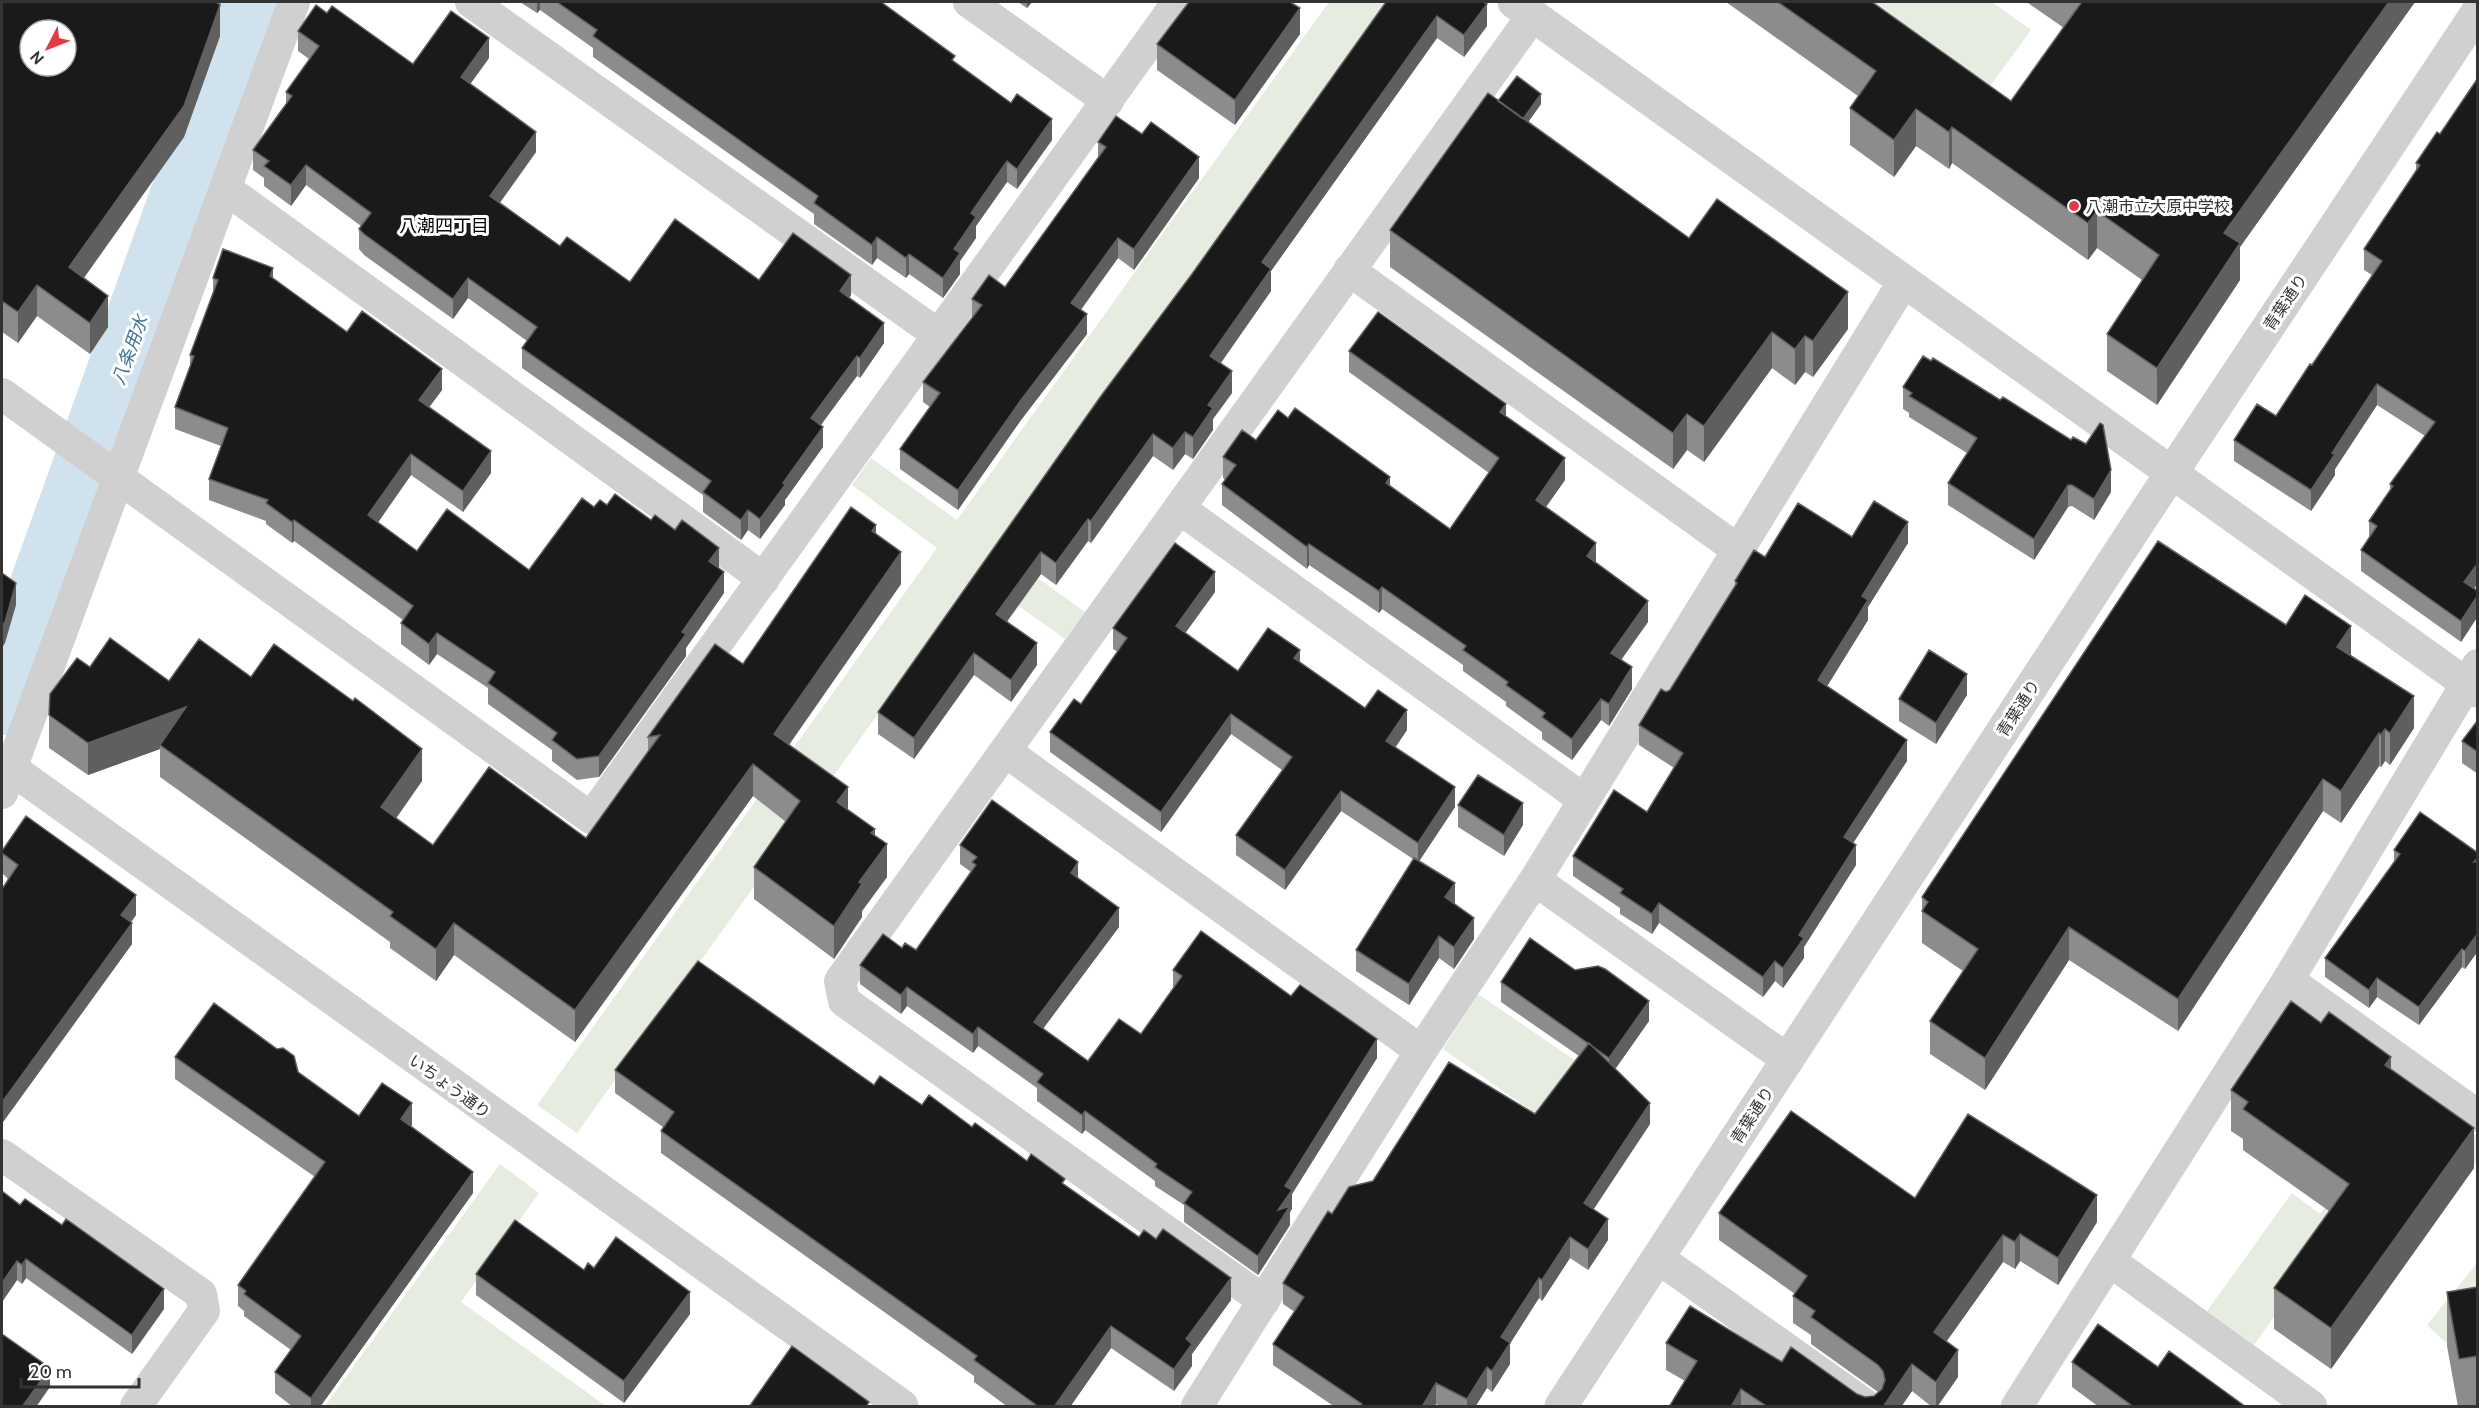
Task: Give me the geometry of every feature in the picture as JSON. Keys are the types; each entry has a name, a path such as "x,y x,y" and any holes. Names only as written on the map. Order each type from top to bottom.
{"street":[{"path":"4,775 114,474 226,189 294,2"},
{"path":"471,2 940,336"},
{"path":"969,2 1108,101"},
{"path":"2,394 591,819 1178,2"},
{"path":"1264,1301 844,1001 840,981 1349,270 1523,8 2172,473 2474,680 2288,980 2018,1407"},
{"name":"青葉通り","path":"1561,1407 2172,473 2478,12"},
{"path":"226,189 764,579"},
{"path":"1349,270 1738,550"},
{"path":"1197,1407 1421,1051 1534,879 1904,281"},
{"path":"1179,508 1582,799"},
{"path":"1005,751 1421,1051"},
{"name":"いちょう通り","path":"4,775 902,1407"},
{"path":"1534,879 1788,1060"},
{"path":"2288,980 2478,1116"},
{"path":"2,1155 201,1294 204,1311 136,1407"},
{"path":"1658,1258 1867,1407"},
{"path":"2110,1261 2311,1407"}],"shaded area":[{"path":"1329,2 1389,2 997,549 1085,612 1065,639 977,576 577,1133 537,1105 937,548 852,485 871,458 957,520"},
{"path":"1866,2 1992,2 2031,30 1988,89"},
{"path":"1478,994 1576,1061 1539,1116 1443,1049"},
{"path":"2410,1088 2477,1136 2477,1165 2414,1120 2254,1345 2207,1311 2292,1193 2320,1214"},
{"path":"500,1164 539,1193 461,1302 606,1406 325,1406"},
{"path":"2477,1263 2477,1336 2445,1342 2427,1325"}],"building":[{"path":"2,2 216,2 220,5 184,106 69,267 108,296 90,323 37,285 18,312 2,301"},
{"path":"557,2 881,2 955,56 952,60 1011,103 1017,94 1052,119 1017,169 1007,161 971,213 976,217 954,249 960,253 943,278 909,254 906,258 877,237 872,245 814,203 818,196 593,36 597,30"},
{"path":"1189,2 1290,2 1300,8 1235,100 1157,44"},
{"path":"1386,2 1483,2 1487,4 1464,35 1437,16 1262,262 1271,269 1210,356 1232,371 1208,405 1213,408 1193,437 1185,432 1173,448 1153,434 1091,521 1088,519 1056,563 1041,552 996,614 1037,643 1011,680 974,653 914,738 878,712 1101,396 1192,274"},
{"path":"1778,2 1872,2 2011,101 2081,3 2079,2 2389,2 2224,233 2240,243 2157,368 2107,334 2159,255 2097,211 2088,223 1952,127 1949,132 1916,109 1894,140 1850,108 1876,71"},
{"path":"316,5 327,13 332,6 413,64 451,11 489,38 461,77 536,132 490,196 560,246 567,237 630,282 675,219 759,280 793,233 851,275 840,291 884,323 860,358 857,356 811,418 823,427 760,519 748,510 741,520 703,492 711,481 522,348 537,327 468,278 453,299 364,234 359,229 371,213 306,165 291,185 264,166 269,161 253,150 292,96 286,92 319,46 298,31"},
{"path":"1517,76 1541,94 1523,119 1498,101"},
{"path":"2478,78 2478,563 2464,582 2478,591 2478,595 2461,621 2361,550 2377,526 2369,521 2393,486 2390,484 2435,422 2377,384 2311,490 2234,440 2257,404 2276,416 2310,364 2312,365 2382,261 2364,249 2420,165 2416,163 2437,132 2440,134"},
{"path":"1488,93 1689,238 1717,199 1848,292 1813,341 1805,336 1795,349 1772,332 1704,426 1687,414 1673,433 1390,230"},
{"path":"1116,116 1142,134 1151,122 1199,157 1134,249 1118,238 1071,303 1087,314 1021,400 958,490 900,449 940,393 923,382 982,305 972,299 989,275 1005,287 1106,147 1098,142"},
{"path":"223,249 273,268 270,276 347,332 362,311 442,369 419,400 491,451 463,491 411,454 368,515 417,551 447,509 529,570 582,498 594,507 600,500 607,505 615,494 651,520 655,515 675,530 682,520 719,548 709,561 724,572 682,632 686,634 599,756 577,759 552,740 557,733 488,683 495,672 437,633 429,644 401,623 413,606 294,520 292,522 266,503 268,500 209,479 228,428 175,407 194,356 190,355 218,280 213,278"},
{"path":"1378,312 1506,404 1500,412 1565,458 1536,500 1596,543 1587,556 1648,601 1611,653 1632,667 1609,704 1601,699 1572,739 1542,717 1545,713 1506,685 1508,682 1463,650 1466,646 1382,587 1379,591 1309,544 1307,547 1222,484 1236,465 1223,457 1242,430 1256,440 1278,410 1288,418 1295,408 1390,477 1386,483 1450,529 1499,458 1349,351"},
{"path":"1923,356 1931,361 1933,358 2000,400 2003,397 2071,440 2073,437 2086,444 2100,423 2103,425 2111,470 2094,499 2072,485 2068,485 2034,539 1948,483 1977,438 1909,396 1912,393 1903,387"},
{"path":"1874,501 1908,522 1862,596 1868,600 1818,680 1907,740 1844,837 1856,845 1799,935 1804,938 1783,968 1775,961 1763,977 1659,903 1652,914 1620,893 1623,889 1573,856 1614,790 1647,812 1683,753 1639,725 1661,689 1666,692 1670,690 1737,583 1735,581 1754,550 1765,557 1798,503 1852,537"},
{"path":"851,507 876,525 872,531 901,552 774,734 848,787 837,802 875,829 871,833 887,844 859,882 862,884 834,926 754,867 800,801 753,764 575,1010 454,923 436,949 390,916 393,912 160,745 186,707 88,743 49,715 50,694 77,658 90,667 110,638 169,681 199,639 251,677 274,644 353,701 355,698 422,749 381,807 433,845 489,767 586,838 660,735 648,737 715,644 743,664"},
{"path":"2158,541 2286,625 2305,595 2351,626 2337,647 2414,696 2390,733 2385,729 2381,735 2379,733 2341,791 2323,779 2178,999 2069,927 1985,1058 1930,1021 1978,949 1922,911 1928,902 1922,897"},
{"path":"1175,543 1215,572 1176,626 1238,671 1268,628 1300,650 1294,658 1365,708 1378,690 1407,710 1386,741 1455,787 1418,843 1341,791 1285,870 1236,835 1292,757 1231,714 1161,812 1050,732 1074,699 1081,704 1127,638 1113,628"},
{"path":"2,573 16,583 2,626"},
{"path":"1929,650 1967,674 1936,723 1899,699"},
{"path":"2478,720 2478,752 2462,741"},
{"path":"1478,775 1523,803 1504,835 1458,805"},
{"path":"992,800 1078,862 1071,873 1119,908 1034,1022 1088,1061 1119,1019 1141,1034 1182,976 1173,970 1201,931 1291,996 1300,985 1377,1039 1285,1186 1292,1190 1278,1210 1290,1206 1258,1256 1184,1203 1192,1192 1155,1167 1157,1164 1085,1111 1082,1115 1037,1082 1043,1074 978,1027 973,1034 907,987 901,995 860,965 883,934 902,948 905,943 916,950 976,865 972,862 977,857 960,845"},
{"path":"2420,812 2478,853 2474,862 2478,861 2478,933 2465,951 2462,949 2419,1007 2377,978 2369,990 2325,958 2400,854 2394,850"},
{"path":"26,816 136,895 121,915 132,923 3,1101 2,889 18,865 2,851"},
{"path":"1414,858 1455,883 1445,897 1474,918 1454,947 1439,936 1409,984 1356,950"},
{"path":"1530,938 1575,970 1598,966 1605,969 1649,1001 1609,1058 1501,982"},
{"path":"698,961 874,1085 880,1076 922,1105 929,1095 972,1127 975,1123 1027,1161 1031,1154 1065,1179 1062,1183 1139,1237 1144,1230 1156,1239 1163,1229 1231,1278 1186,1339 1192,1344 1174,1369 1111,1326 1054,1407 1039,1407 974,1360 977,1356 661,1131 674,1112 615,1070"},
{"path":"2291,1001 2321,1023 2329,1012 2391,1057 2385,1065 2474,1128 2331,1328 2274,1288 2349,1184 2243,1109 2248,1102 2231,1090"},
{"path":"214,1003 277,1049 283,1048 294,1056 298,1072 359,1116 382,1083 412,1103 401,1119 473,1172 311,1398 275,1372 301,1336 244,1294 246,1291 238,1285 325,1162 175,1057"},
{"path":"1589,1043 1650,1103 1584,1203 1608,1219 1588,1249 1570,1237 1542,1280 1539,1278 1501,1337 1510,1343 1492,1371 1487,1367 1467,1399 1436,1383 1422,1407 1360,1407 1362,1404 1273,1344 1304,1297 1283,1283 1328,1211 1332,1214 1349,1187 1373,1181 1449,1062 1535,1114"},
{"path":"1791,1111 1915,1198 1968,1114 2097,1195 2058,1258 2020,1234 2015,1242 2003,1235 1934,1332 1958,1350 1936,1382 1912,1364 1883,1407 1768,1407 1741,1389 1731,1407 1669,1407 1697,1361 1666,1343 1690,1306 1782,1362 1791,1347 1857,1394 1865,1397 1874,1396 1882,1389 1885,1380 1883,1371 1878,1365 1811,1317 1815,1311 1793,1296 1807,1276 1719,1213"},
{"path":"2,1191 20,1205 25,1199 62,1225 66,1219 164,1289 132,1335 26,1259 22,1265 17,1261 2,1283"},
{"path":"515,1220 584,1270 588,1263 594,1268 616,1237 690,1292 624,1381 476,1274"},
{"path":"2478,1287 2478,1356 2459,1359 2447,1292"},
{"path":"2098,1324 2158,1367 2169,1351 2246,1407 2134,1407 2072,1362"},
{"path":"2,1334 50,1368 22,1407 2,1407"},
{"path":"792,1346 869,1402 866,1407 749,1407"}],"waterway":[{"name":"八条用水","path":"5,699 256,2"}],"place":[{"name":"八潮市立大原中学校","path":"2074,206"}],"district":[{"name":"八潮四丁目","path":"444,226"}]}
